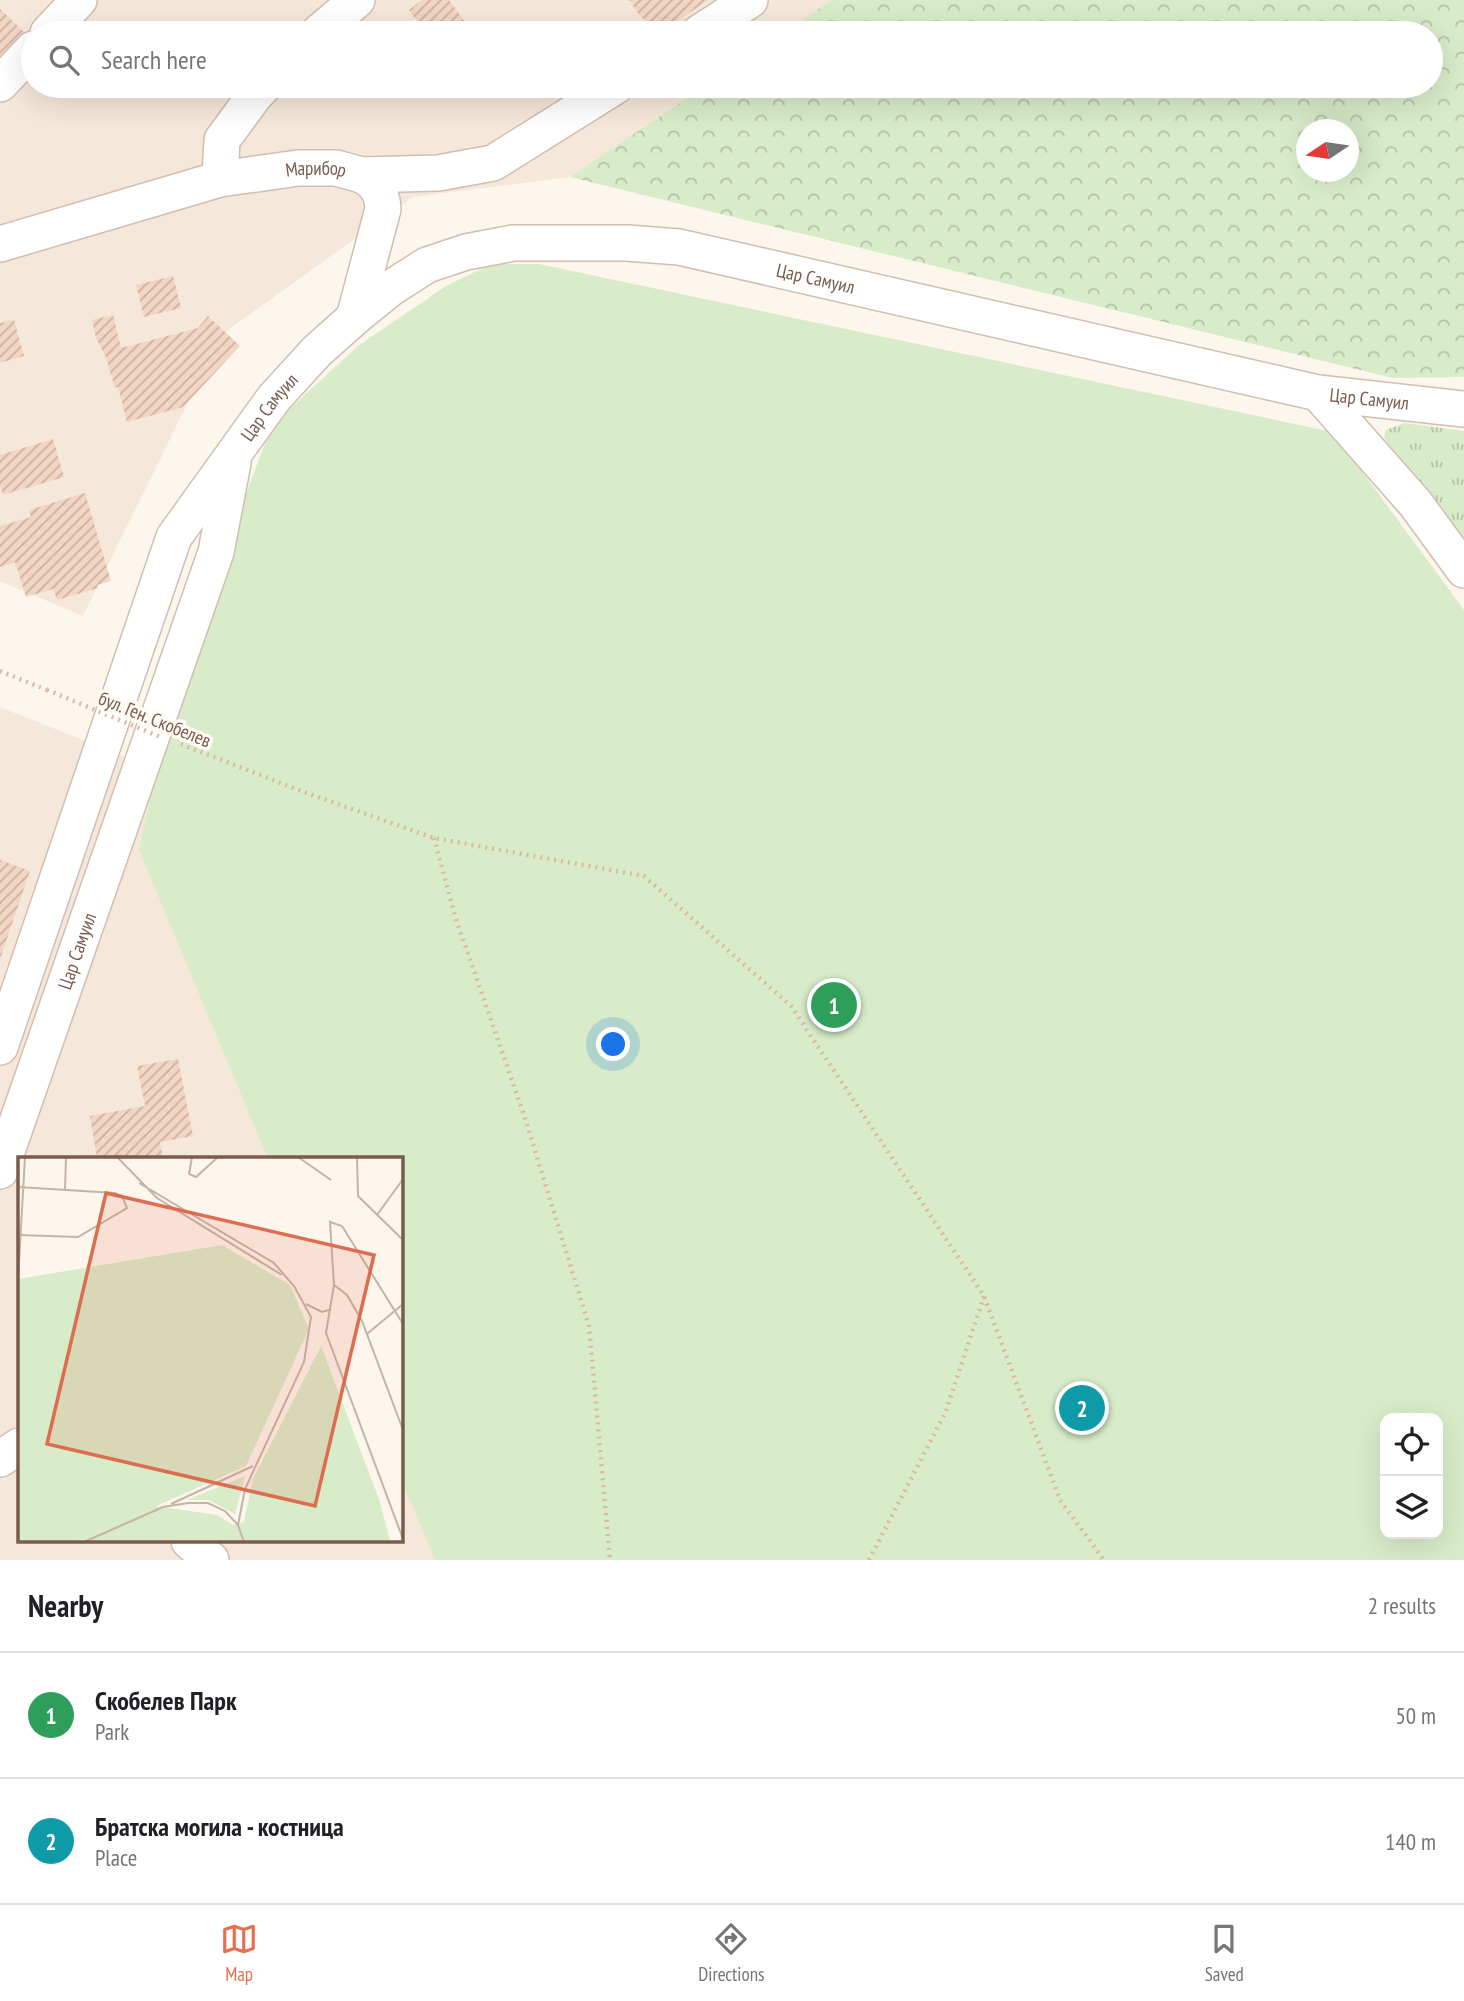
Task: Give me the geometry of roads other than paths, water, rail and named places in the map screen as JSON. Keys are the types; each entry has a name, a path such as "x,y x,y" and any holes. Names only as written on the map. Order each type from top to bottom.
{"street":[{"path":"59,21 79,0"},
{"path":"332,21 358,0"},
{"path":"718,21 750,0"},
{"path":"0,84 21,62"},
{"path":"220,179 222,140 255,98"},
{"name":"Марибор","path":"0,244 220,179 318,167 352,171 362,175 438,173 493,163 597,98"},
{"path":"354,318 383,209 382,194 374,182 362,175"},
{"name":"Цар Самуил","path":"0,1047 174,537 274,398 317,351 391,288 427,265 466,252 513,243 627,243 679,247 1318,393 1464,409"},
{"path":"1318,393 1415,503 1464,570"},
{"name":"Цар Самуил","path":"0,1171 216,552 236,449"},
{"path":"0,1459 18,1447"},
{"path":"189,1542 211,1560"}],"place":[{"name":"Скобелев Парк","path":"834,1005"},
{"name":"Братска могила - костница","path":"1082,1408"}]}
